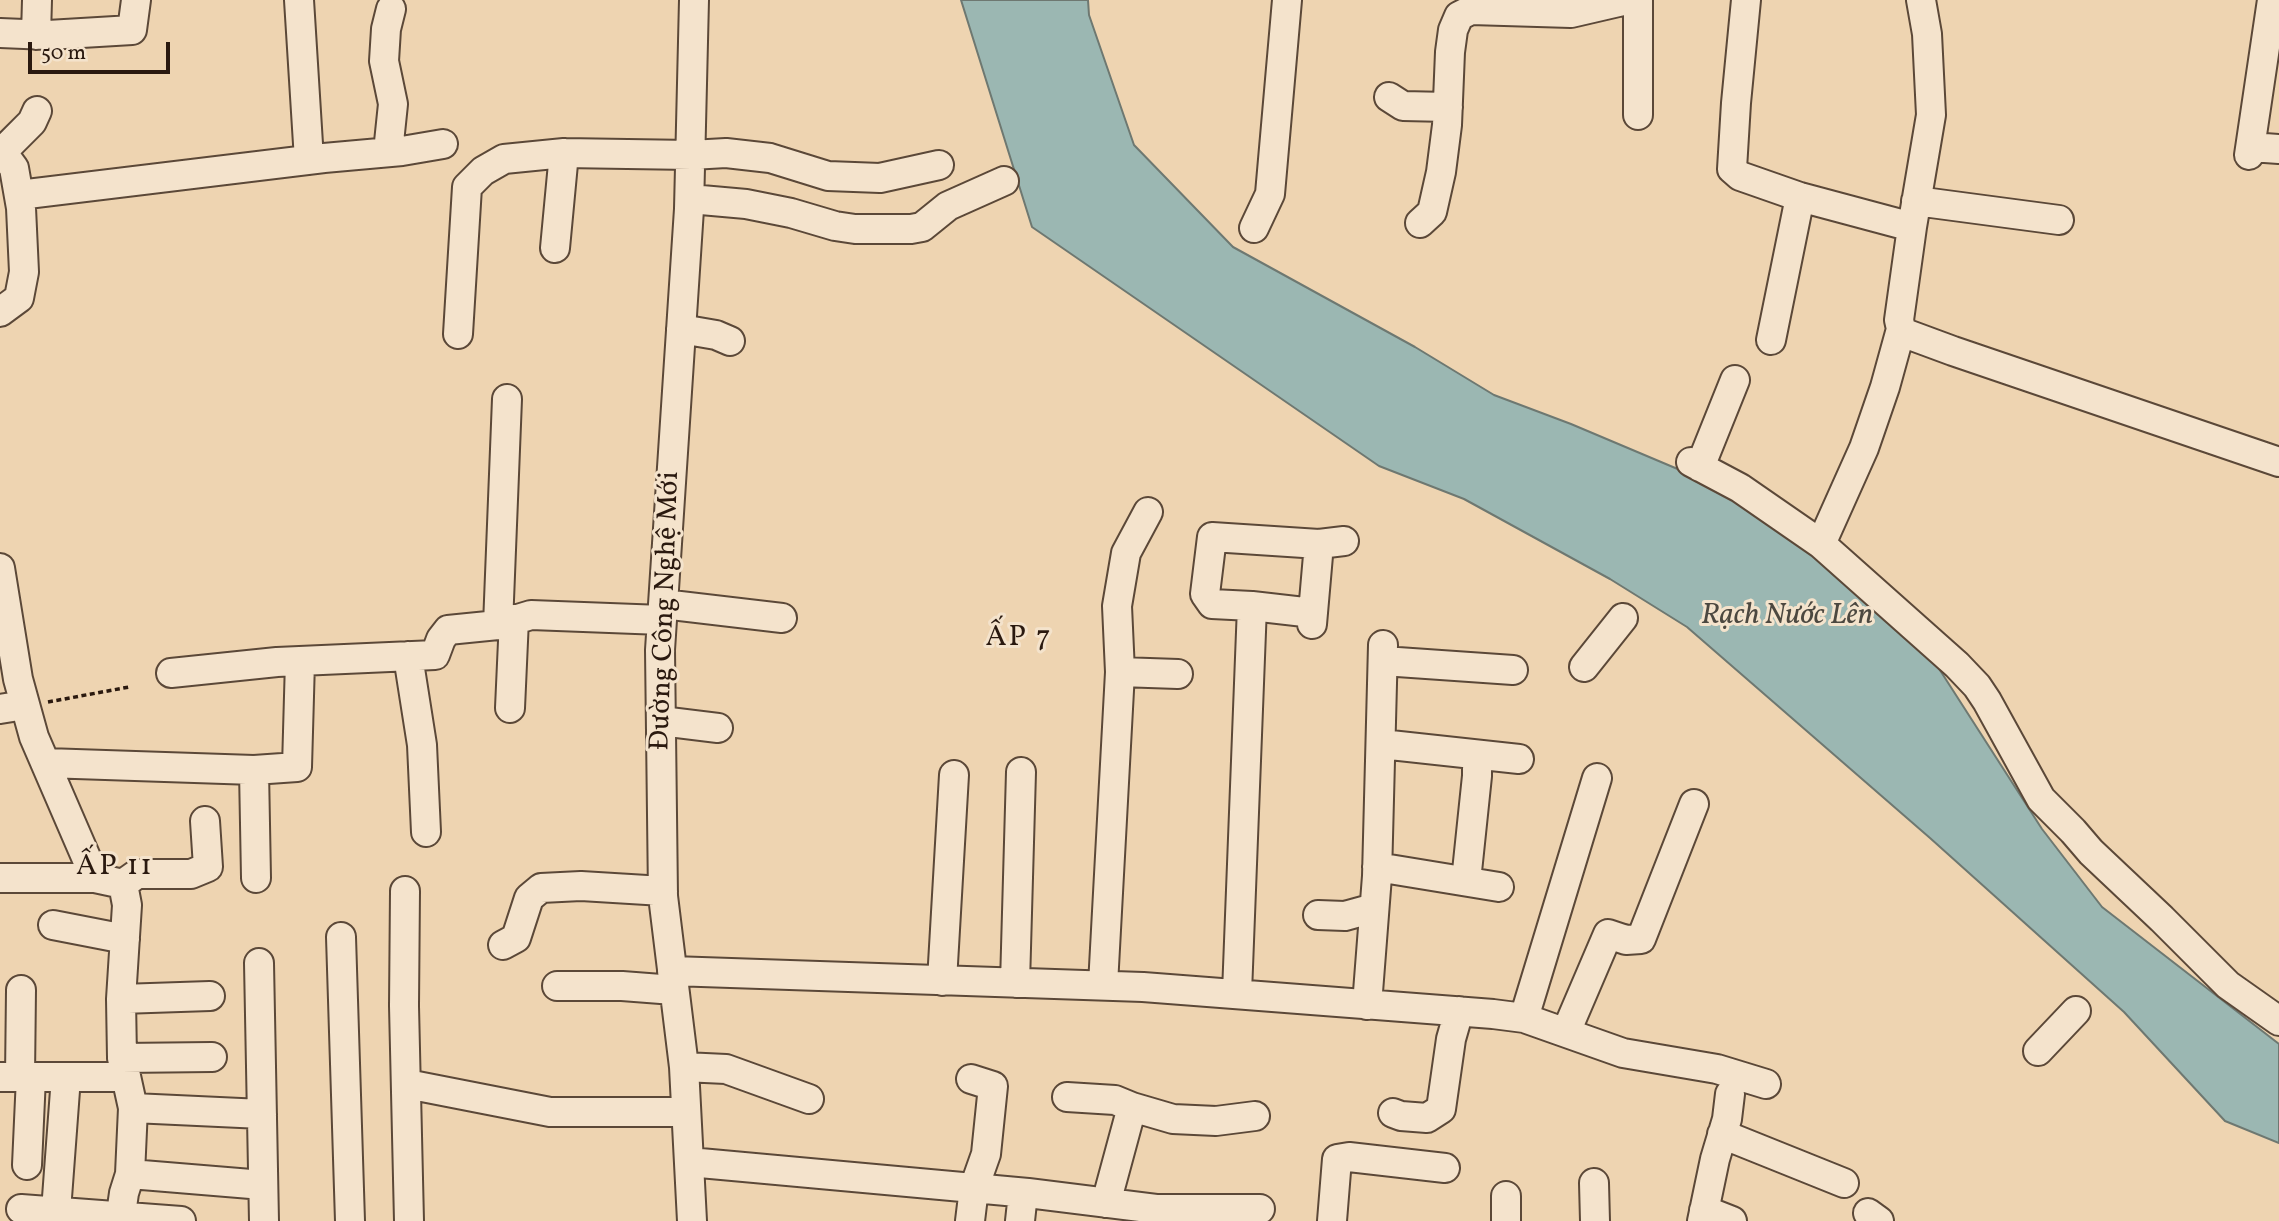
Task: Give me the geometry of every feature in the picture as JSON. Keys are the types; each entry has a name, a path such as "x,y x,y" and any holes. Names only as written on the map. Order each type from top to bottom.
{"street":[{"path":"36,35 37,0"},
{"path":"0,33 36,35 132,30 136,0"},
{"path":"299,0 309,159"},
{"name":"Đường Công Nghệ Mới","path":"692,1221 684,1066 663,891 660,650 690,199 694,0"},
{"path":"1254,228 1270,194 1287,0"},
{"path":"1420,223 1432,212 1441,172 1448,107 1450,52 1453,30 1459,16 1471,10 1572,13 1627,0"},
{"path":"1638,0 1638,115"},
{"path":"1746,0 1732,169 1740,176 1800,197 1914,214 2059,220"},
{"path":"1821,544 1864,448 1901,329 1899,320 1931,115 1927,33 1922,0"},
{"path":"2272,0 2250,151 2279,149"},
{"path":"388,152 393,104 384,61 386,29 391,9"},
{"path":"1389,97 1403,106 1448,107"},
{"path":"0,313 19,298 24,272 19,195 14,168 1,150 32,122 37,111"},
{"path":"19,195 443,144"},
{"path":"555,248 564,153"},
{"path":"458,334 467,187 484,171 504,159 564,153 726,153 770,158 828,176 880,178 939,165"},
{"path":"690,199 746,204 855,229 911,229 922,227 948,206 1004,181"},
{"path":"1771,340 1800,197"},
{"path":"681,328 730,341"},
{"path":"1901,329 1907,334 1953,351 2279,462"},
{"path":"1735,380 1695,464 1740,488 1821,544 1978,686 2020,757 2041,799 2091,852 2228,985 2279,1021"},
{"path":"507,399 505,622 510,708"},
{"path":"1103,985 1120,672 1117,606 1126,553 1147,512"},
{"path":"1212,537 1331,543 1312,618 1252,606 1212,604 1205,594 1212,537"},
{"path":"0,568 18,679 13,707 34,737 95,878"},
{"path":"1237,993 1252,606"},
{"path":"171,673 300,661 435,655 448,630 505,622 531,615 663,612 782,618"},
{"path":"1584,667 1623,618"},
{"path":"1367,1005 1377,867 1383,653 1513,670"},
{"path":"408,656 422,745 426,832"},
{"path":"46,763 254,770 298,767 300,661"},
{"path":"1120,672 1178,674"},
{"path":"661,721 719,728"},
{"path":"1381,744 1519,760"},
{"path":"1466,881 1477,776 1476,755"},
{"path":"254,770 256,878"},
{"path":"1015,983 1021,772"},
{"path":"942,981 954,775"},
{"path":"1524,1018 1597,778"},
{"path":"1566,1032 1608,934 1626,940 1641,939 1694,804"},
{"path":"0,878 95,878 123,884 137,874 191,874 208,867 205,821"},
{"path":"1377,867 1499,887"},
{"path":"121,1218 130,1174 133,1108 124,1067 121,999 127,905 123,884"},
{"path":"503,945 516,938 529,898 541,888 581,886 663,891"},
{"path":"405,891 404,1006 409,1221"},
{"path":"1318,915 1345,916 1374,908"},
{"path":"53,925 125,939"},
{"path":"341,937 350,1221"},
{"path":"259,963 264,1221"},
{"path":"557,986 622,986 673,981 942,981 1103,985 1237,993 1524,1018 1623,1053 1705,1067 1766,1084"},
{"path":"21,990 17,1077 27,1165"},
{"path":"121,999 210,996"},
{"path":"1461,1104 1466,1012"},
{"path":"1393,1113 1427,1118 1441,1109 1451,1040 1466,1012"},
{"path":"2044,1045 2073,1013"},
{"path":"17,1077 65,1077 212,1057"},
{"path":"684,1066 726,1069 809,1099"},
{"path":"57,1211 65,1077"},
{"path":"970,1221 974,1188 986,1154 993,1086 971,1079"},
{"path":"407,1084 550,1112 686,1112"},
{"path":"1730,1094 1727,1119 1703,1216 1732,1221"},
{"path":"1067,1097 1115,1100 1173,1119 1216,1121 1255,1116"},
{"path":"1106,1203 1132,1107"},
{"path":"133,1108 262,1114"},
{"path":"1722,1134 1844,1183"},
{"path":"1332,1221 1337,1159 1349,1157 1446,1168"},
{"path":"689,1162 1023,1193 1074,1210 1106,1203 1155,1215 1205,1215 1260,1209"},
{"path":"130,1174 263,1185"},
{"path":"1594,1183 1595,1221"},
{"path":"1020,1221 1023,1193"},
{"path":"21,1209 181,1221"}],"path":[{"path":"13,707 129,687"}],"water":[{"name":"Rạch Nước Lên","path":"961,0 1088,0 1089,15 1134,145 1233,247 1415,347 1494,395 1571,424 1744,497 1927,650 2042,829 2102,907 2279,1044 2279,1143 2225,1121 2124,1012 1930,838 1687,627 1610,579 1464,499 1379,466 1032,227"}],"district":[{"name":"ẤP 7","path":"1019,639"},
{"name":"ẤP 11","path":"115,868"}]}
